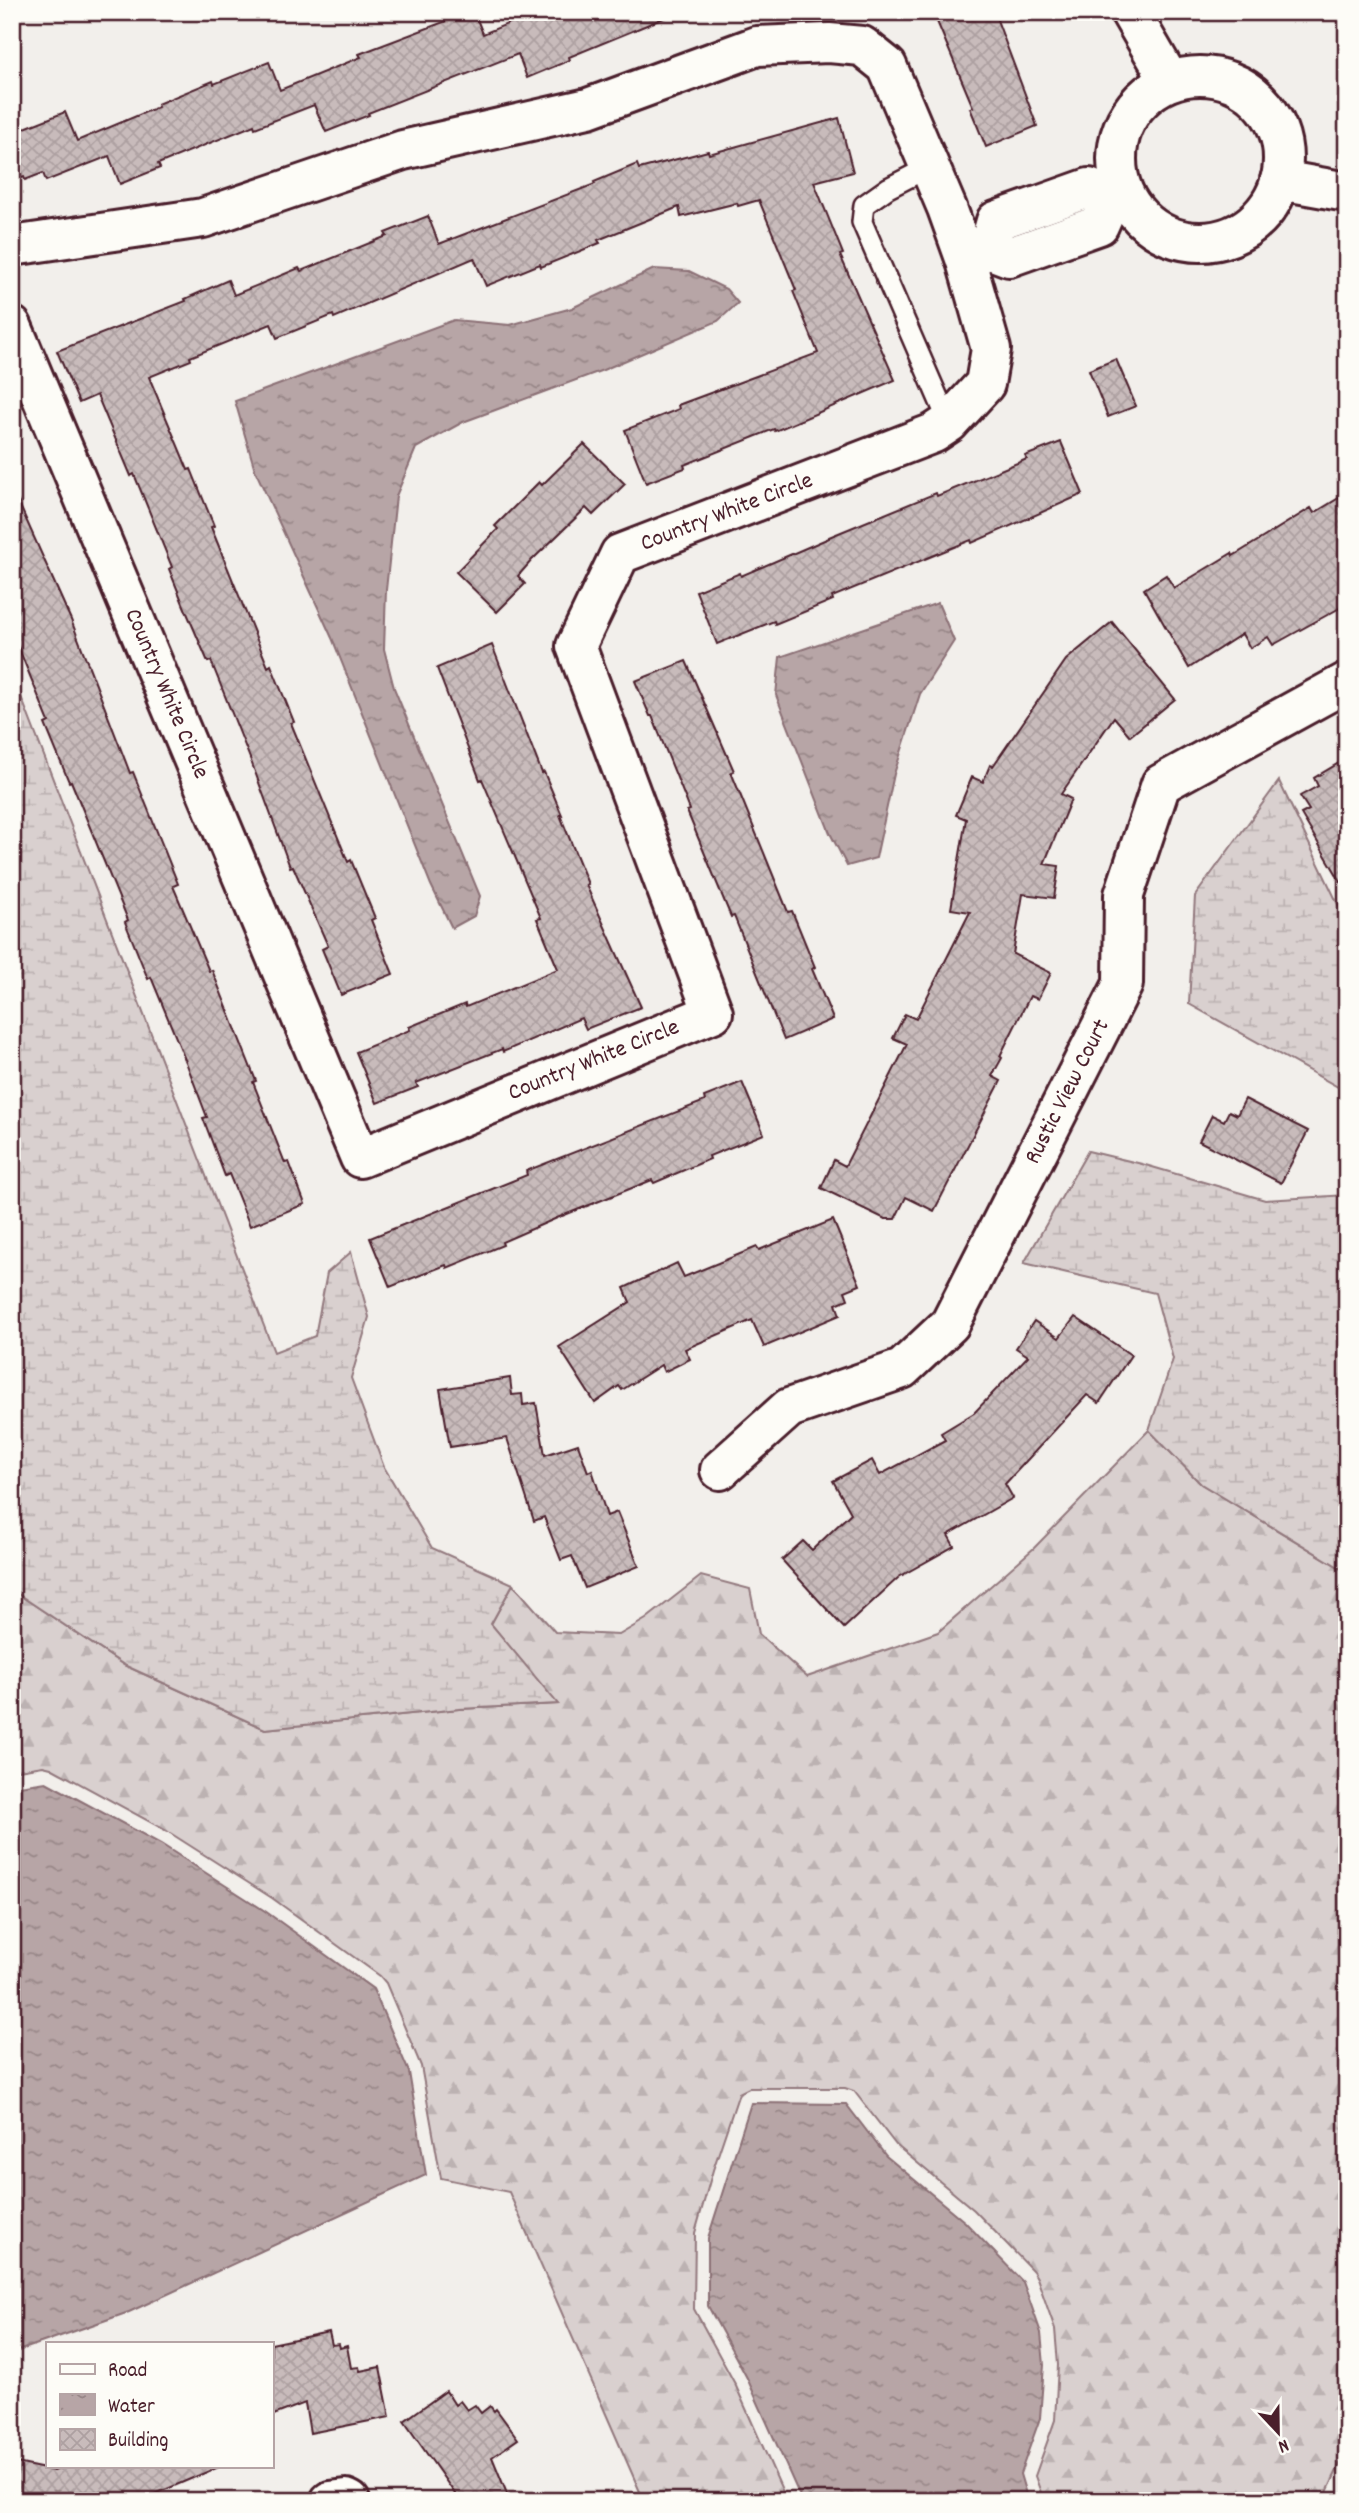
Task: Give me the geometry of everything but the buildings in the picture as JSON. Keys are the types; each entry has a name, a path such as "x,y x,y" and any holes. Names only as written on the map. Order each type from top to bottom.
{"street":[{"path":"1130,12 1170,80"},
{"name":"Country White Circle","path":"12,246 203,218 403,150 588,108 757,46 829,43 862,46 887,66 947,208 977,255 990,349 985,384 949,423 934,433 620,554 576,646 713,1013 360,1158 12,326"},
{"path":"977,255 1009,257 1098,225 1117,195 1119,139 1129,114 1147,94 1170,80 1198,75 1226,79 1251,92 1270,112 1282,138 1284,166 1277,192 1261,216 1239,233 1212,242 1185,241 1160,232 1117,195"},
{"path":"1280,180 1347,192"},
{"name":"Rustic View Court","path":"720,1470 789,1408 902,1369 950,1324 1123,984 1124,895 1161,784 1347,682"},
{"path":"330,2501 350,2501"}],"lane":[{"path":"929,167 888,188 864,205 862,222 949,423"}],"green space":[{"path":"12,673 274,1352 315,1336 327,1273 351,1252 369,1317 351,1378 384,1467 432,1548 513,1584 491,1624 558,1704 459,1709 265,1729 124,1665 12,1590"},
{"path":"1279,781 1347,923 1347,1092 1189,1004 1195,896"},
{"path":"1088,1151 1265,1200 1347,1195 1347,1572 1201,1484 1149,1430 1173,1359 1155,1293 1024,1263"},
{"path":"1149,1430 1201,1484 1347,1572 1347,2449 1323,2501 1044,2501 1035,2476 1055,2420 1058,2365 1055,2329 1033,2271 974,2210 896,2145 854,2091 845,2088 749,2088 739,2093 695,2233 694,2309 735,2384 787,2501 644,2501 509,2192 441,2178 421,2066 386,1983 380,1976 272,1898 167,1831 51,1768 43,1766 12,1771 12,1590 124,1665 265,1729 459,1709 557,1704 491,1624 513,1584 555,1632 619,1635 646,1619 701,1576 750,1589 759,1634 807,1677 938,1632 1034,1548"}],"water":[{"path":"654,269 689,271 726,289 738,303 718,321 603,370 463,422 416,448 396,496 386,590 384,649 394,688 480,896 474,916 452,928 431,885 332,638 255,470 235,401 454,320 510,325 572,308"},
{"path":"938,603 954,641 920,694 894,774 876,858 847,866 830,833 776,695 780,657"},
{"path":"46,1782 161,1844 265,1911 373,1989 409,2072 426,2175 129,2312 12,2353 12,1787"},
{"path":"751,2103 846,2104 886,2156 965,2222 1023,2282 1041,2333 1044,2365 1040,2418 1020,2474 1028,2501 802,2501 747,2378 708,2306 708,2238"}]}
